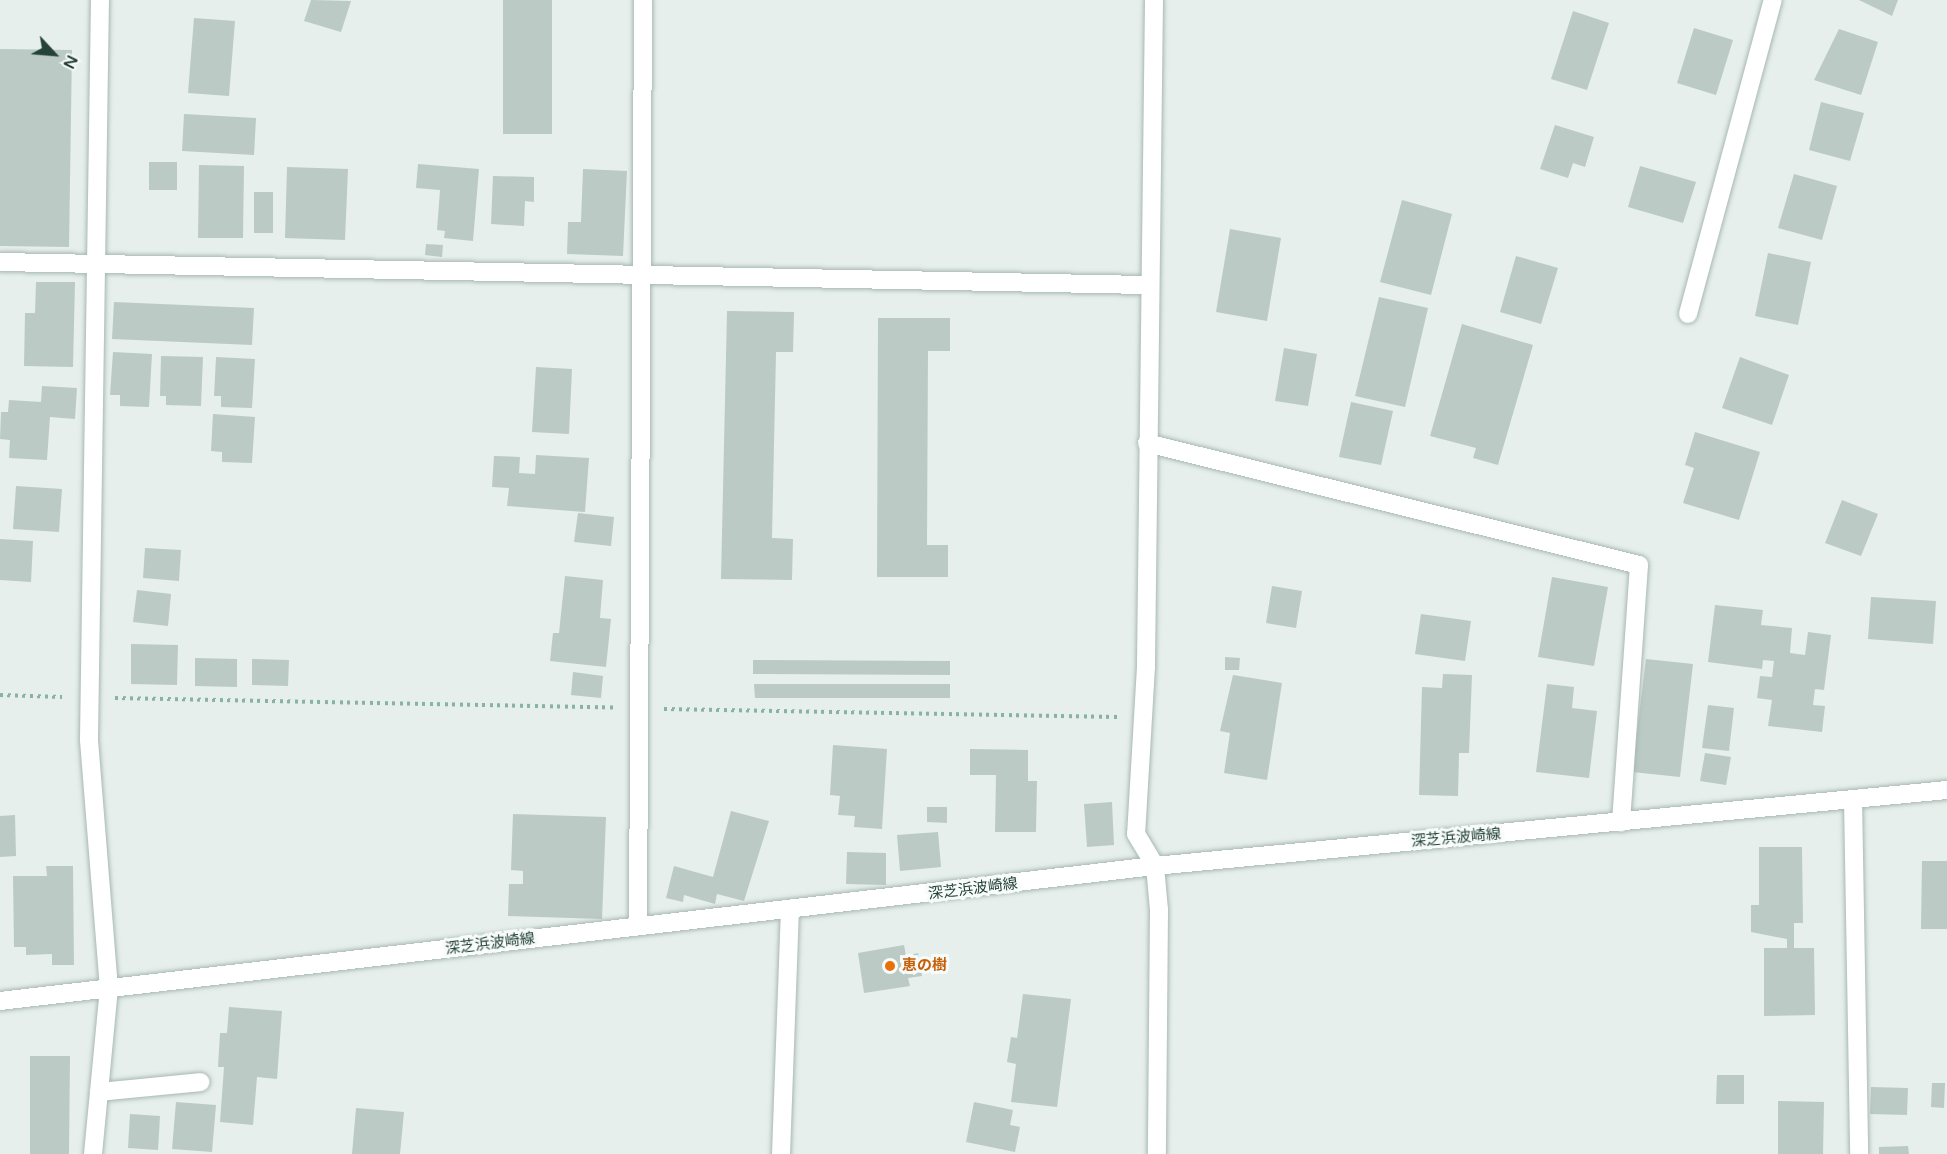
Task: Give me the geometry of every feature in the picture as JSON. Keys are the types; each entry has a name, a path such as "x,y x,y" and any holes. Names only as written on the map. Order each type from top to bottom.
{"street":[{"path":"93,1154 109,989 90,697 93,264 100,0"},
{"path":"638,926 636,708 643,0"},
{"path":"1154,0 1143,717 1136,834 1155,866 1157,1154"},
{"path":"1688,314 1773,0"},
{"path":"0,262 1149,285"},
{"path":"1147,443 1639,566 1621,822"},
{"name":"深芝浜波崎線","path":"0,1001 638,926 789,911 1155,866 1947,790"},
{"path":"1853,800 1858,1154"},
{"path":"781,1154 789,911"},
{"path":"99,1092 201,1082"}],"path":[{"path":"0,695 1143,717"}],"building":[{"path":"311,0 351,1 341,32 304,21"},
{"path":"503,0 552,0 552,134 503,134"},
{"path":"1859,0 1898,0 1892,16"},
{"path":"1573,11 1609,23 1587,90 1551,79"},
{"path":"194,18 235,21 229,96 188,93"},
{"path":"1694,28 1733,40 1716,95 1677,83"},
{"path":"1839,29 1878,42 1861,95 1814,80"},
{"path":"0,49 72,50 69,247 0,246"},
{"path":"1821,102 1864,113 1850,161 1809,150"},
{"path":"184,114 256,118 254,155 182,151"},
{"path":"1555,125 1594,137 1585,167 1573,163 1568,178 1540,169"},
{"path":"149,162 177,162 177,190 149,190"},
{"path":"418,164 479,169 473,241 444,238 445,231 437,230 440,190 416,188"},
{"path":"199,165 244,166 243,238 198,238"},
{"path":"1640,166 1696,182 1683,223 1628,207"},
{"path":"287,167 348,169 345,240 285,238"},
{"path":"583,169 627,171 623,256 567,254 568,222 581,222"},
{"path":"1794,174 1837,186 1822,240 1778,228"},
{"path":"493,176 534,177 534,202 525,201 524,226 491,224"},
{"path":"254,192 273,192 273,233 254,233"},
{"path":"1402,200 1452,214 1431,295 1380,282"},
{"path":"1230,229 1281,238 1267,321 1216,312"},
{"path":"426,244 443,245 442,257 425,255"},
{"path":"1768,253 1811,262 1798,325 1755,316"},
{"path":"1516,256 1558,268 1541,324 1500,312"},
{"path":"36,282 75,282 73,367 24,366 25,313 35,313"},
{"path":"1379,297 1428,308 1405,407 1355,396"},
{"path":"114,302 254,308 252,345 112,339"},
{"path":"727,311 794,312 793,352 776,352 772,538 793,539 792,580 721,579"},
{"path":"878,318 950,318 950,351 928,351 927,545 948,545 948,577 877,577"},
{"path":"1462,324 1533,345 1498,465 1473,458 1476,448 1430,436"},
{"path":"1284,348 1317,354 1308,406 1275,401"},
{"path":"113,352 152,354 149,407 120,406 120,395 110,395"},
{"path":"161,356 203,357 201,406 166,405 166,396 160,396"},
{"path":"216,357 255,359 252,408 221,407 221,396 214,396"},
{"path":"1740,357 1789,375 1772,425 1722,408"},
{"path":"536,367 572,369 569,434 532,432"},
{"path":"42,386 77,388 75,419 50,417 47,460 9,458 10,440 0,439 1,412 8,412 9,400 41,402"},
{"path":"1351,402 1393,411 1381,465 1339,457"},
{"path":"213,414 255,417 252,463 222,462 222,452 211,451"},
{"path":"1695,432 1760,452 1739,520 1683,503 1694,468 1685,465"},
{"path":"536,455 589,458 585,512 507,506 509,488 492,487 494,456 520,457 519,473 535,474"},
{"path":"16,486 62,489 59,532 13,529"},
{"path":"1842,500 1878,514 1861,556 1825,543"},
{"path":"578,513 614,517 611,546 574,542"},
{"path":"0,539 33,541 31,582 0,580"},
{"path":"145,548 181,550 179,581 143,578"},
{"path":"565,576 603,580 600,618 611,619 606,667 550,661 553,633 559,633"},
{"path":"1552,577 1608,587 1594,666 1538,657"},
{"path":"1272,586 1302,591 1296,628 1266,623"},
{"path":"137,590 171,594 168,626 133,622"},
{"path":"1871,597 1936,601 1933,644 1868,639"},
{"path":"1715,605 1763,610 1761,625 1792,628 1790,653 1805,655 1808,632 1831,635 1824,690 1815,689 1813,705 1825,706 1822,732 1768,726 1772,700 1757,698 1760,676 1772,677 1774,661 1763,660 1762,669 1708,662"},
{"path":"1421,614 1471,621 1465,661 1415,654"},
{"path":"131,644 178,645 177,685 131,684"},
{"path":"1225,657 1240,658 1239,670 1225,670"},
{"path":"195,658 237,659 237,687 195,686"},
{"path":"252,659 289,660 288,686 252,685"},
{"path":"1646,659 1693,664 1680,777 1632,772"},
{"path":"753,660 950,661 950,675 753,674"},
{"path":"573,672 603,676 601,698 571,695"},
{"path":"1443,674 1472,675 1469,753 1459,753 1458,796 1419,795 1422,687 1442,688"},
{"path":"1233,675 1282,683 1267,780 1224,773 1230,733 1220,731"},
{"path":"754,684 950,684 950,698 755,698"},
{"path":"1547,684 1574,687 1572,708 1597,711 1589,778 1536,772"},
{"path":"1708,705 1734,708 1729,751 1702,748"},
{"path":"833,745 887,749 882,829 854,827 855,816 838,815 840,796 830,795"},
{"path":"970,749 1028,750 1028,781 1037,781 1036,832 995,832 996,775 970,775"},
{"path":"1705,753 1731,757 1726,785 1700,781"},
{"path":"1112,802 1114,845 1087,847 1084,804"},
{"path":"927,807 947,807 947,823 927,822"},
{"path":"731,811 769,821 744,901 717,894 715,904 684,895 683,902 666,898 674,866 713,877"},
{"path":"513,814 606,817 602,919 508,916 509,884 523,884 523,871 511,870"},
{"path":"15,815 16,856 0,857 0,816"},
{"path":"938,832 941,867 900,871 897,835"},
{"path":"1759,847 1802,847 1803,923 1794,923 1794,948 1814,948 1815,1015 1764,1016 1764,948 1787,948 1787,939 1751,932 1751,905 1759,905"},
{"path":"847,852 886,853 886,885 846,884"},
{"path":"1922,861 1947,861 1947,929 1921,929"},
{"path":"46,866 73,866 74,965 52,965 52,954 26,955 26,947 14,947 13,876 47,876"},
{"name":"恵の樹","path":"904,945 906,956 918,953 922,976 908,978 910,986 864,993 858,953"},
{"path":"1023,994 1071,999 1057,1107 1011,1102 1016,1064 1007,1062 1011,1037 1017,1038"},
{"path":"229,1007 282,1011 277,1079 257,1077 253,1125 220,1122 224,1067 218,1067 220,1033 227,1033"},
{"path":"30,1056 70,1056 69,1154 30,1154"},
{"path":"1717,1075 1744,1075 1744,1104 1716,1104"},
{"path":"1932,1083 1945,1083 1944,1108 1931,1107"},
{"path":"1871,1087 1908,1088 1907,1115 1870,1114"},
{"path":"1778,1101 1824,1102 1823,1154 1778,1154"},
{"path":"176,1102 216,1105 212,1152 172,1149"},
{"path":"974,1102 1013,1110 1010,1125 1020,1127 1015,1152 966,1142"},
{"path":"356,1108 404,1112 400,1154 352,1154"},
{"path":"130,1114 160,1116 158,1150 128,1148"},
{"path":"1908,1146 1909,1154 1879,1154 1879,1147"}],"place":[{"name":"恵の樹","path":"890,966"}]}
